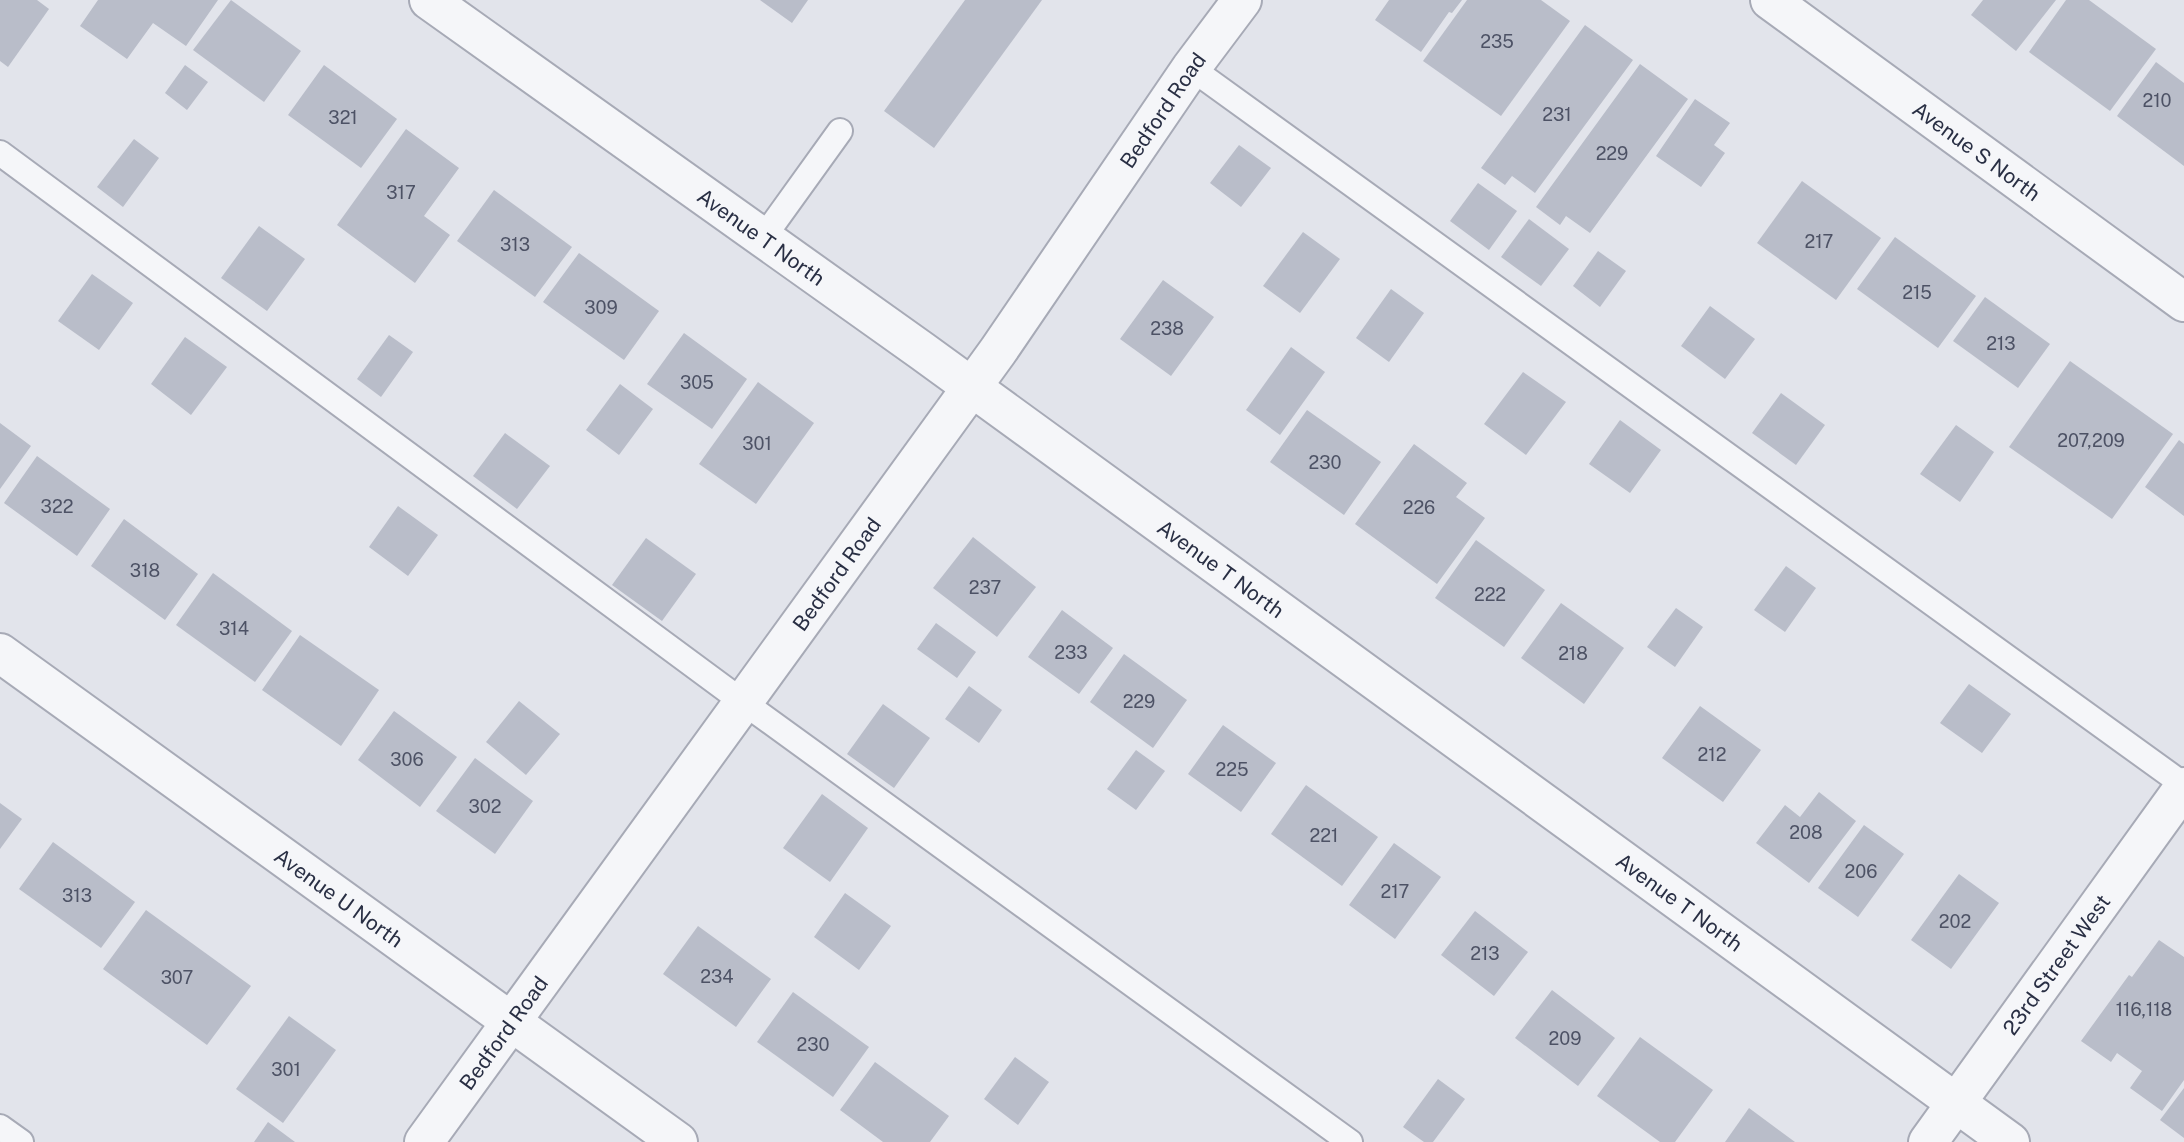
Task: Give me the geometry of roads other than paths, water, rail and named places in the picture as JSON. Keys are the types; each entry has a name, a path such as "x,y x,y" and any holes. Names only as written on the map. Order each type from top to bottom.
{"street":[{"name":"Avenue T North","path":"429,0 971,387 2010,1142"},
{"name":"Bedford Road","path":"424,1142 971,387 1242,0"},
{"name":"Avenue S North","path":"1770,0 2184,302"},
{"name":"Avenue U North","path":"0,653 678,1142"},
{"name":"23rd Street West","path":"1928,1142 2184,786"}],"lane":[{"path":"1192,68 2184,786"},
{"path":"763,238 840,131"},
{"path":"0,153 743,702 1350,1142"},
{"path":"0,1127 21,1142"}]}
